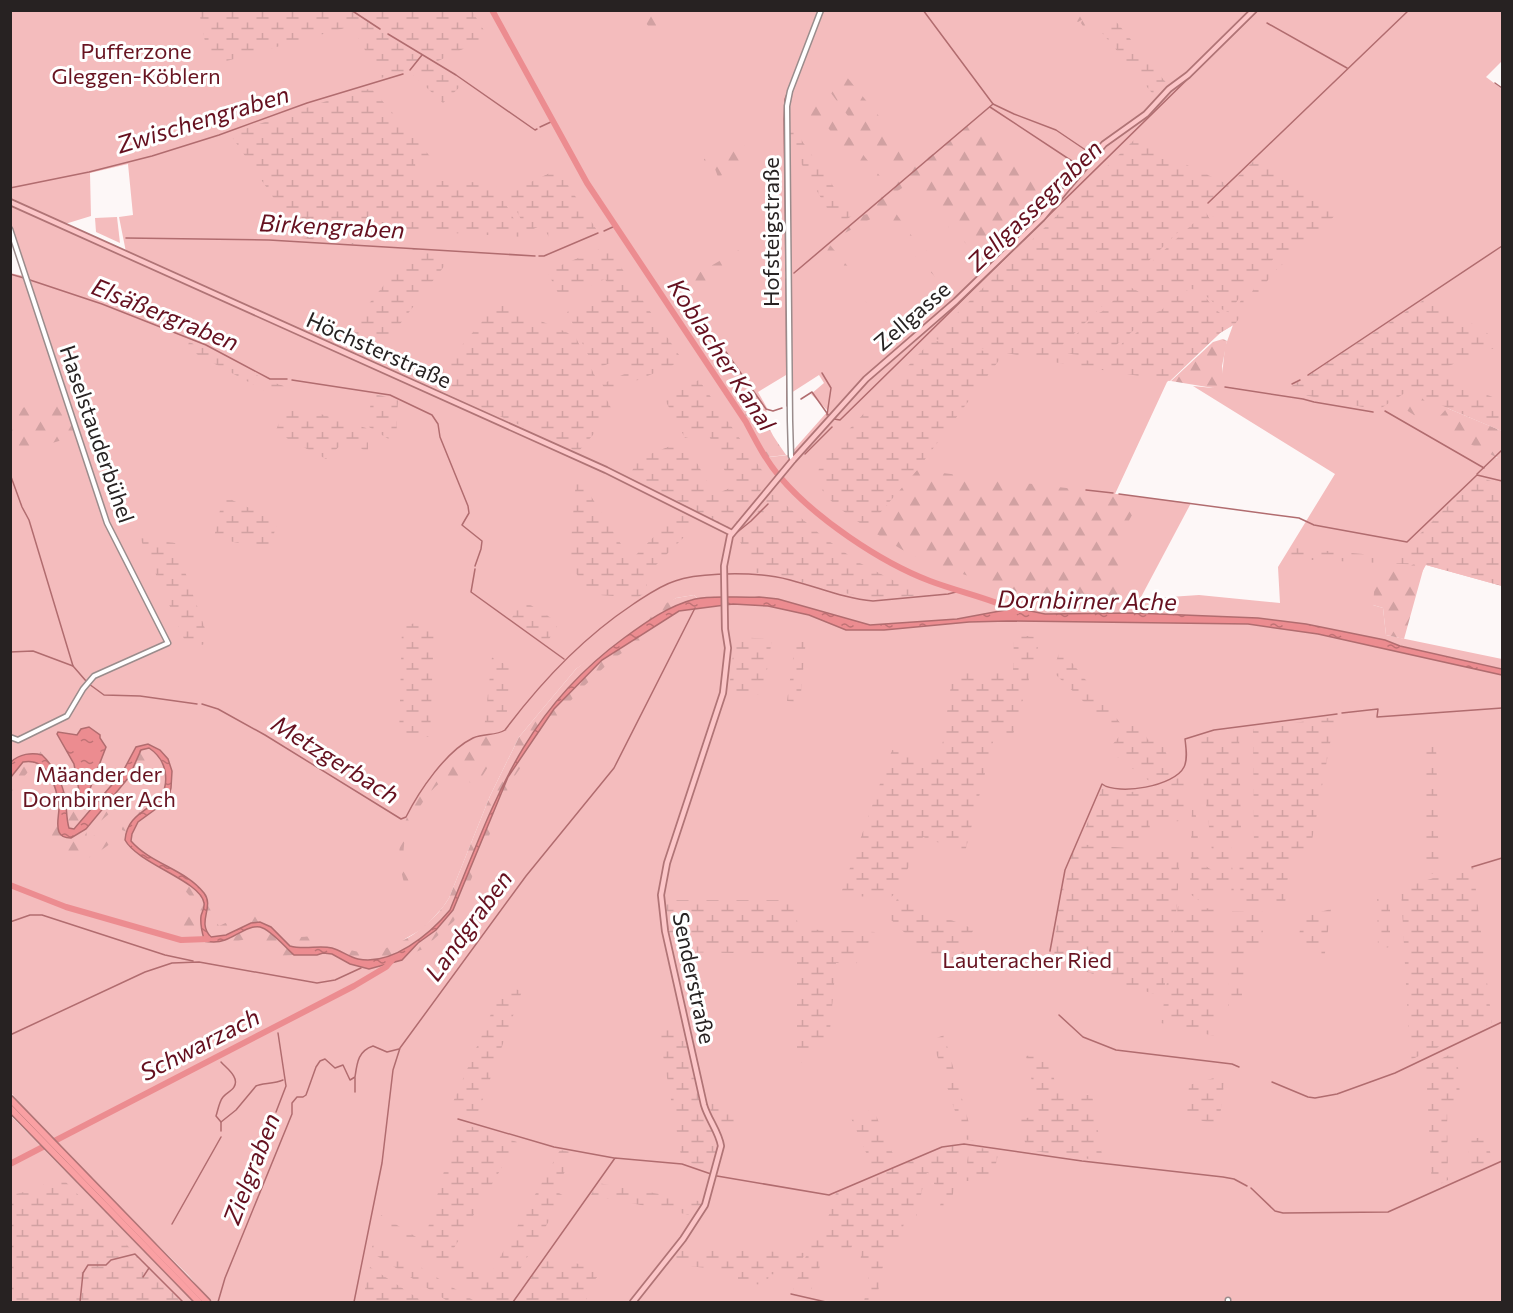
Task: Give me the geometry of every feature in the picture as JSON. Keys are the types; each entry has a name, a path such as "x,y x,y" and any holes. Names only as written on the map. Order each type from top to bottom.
{"highway":[{"path":"10,1099 43,1139"},
{"path":"10,1108 207,1302"},
{"path":"52,1148 199,1302"}],"main road":[{"name":"Zellgasse","path":"732,533 787,466 872,373 956,301 1042,218 1104,144 1146,114 1169,89 1194,69 1254,10"},
{"name":"Höchsterstraße","path":"10,202 606,470 732,533"},
{"name":"Senderstraße","path":"633,1302 683,1239 705,1205 721,1146 704,1105 665,931 661,895 667,863 723,693 728,651 724,572 732,533"}],"street":[{"name":"Hofsteigstraße","path":"793,460 790,421 787,106 821,10"},
{"name":"Haselstauderbühel","path":"10,229 107,523 168,643 94,676 83,689 67,716 18,740 10,736"}],"green space":[{"path":"642,10 683,11 650,29 639,12"},
{"path":"11,11 1502,11 1502,61 1486,77 1502,89 1502,431 1447,408 1497,458 1502,452 1502,586 1426,565 1422,572 1414,572 1373,605 1383,608 1386,635 1502,659 1502,669 1400,646 1384,640 1306,624 1258,618 1045,614 1016,608 1012,613 1257,621 1502,672 1502,1302 211,1302 188,1275 56,1144 11,1093 10,273 24,276 11,227 11,203 712,521 590,460 126,252 119,217 133,215 128,164 90,173 91,216 65,224 11,199","holes":["1233,325 1225,347 1222,376 1213,388 1193,386 1335,474 1278,567 1280,603 1199,595 1140,599 1191,503 1115,494 1167,382 1220,333","791,372 791,393 819,375 824,383 811,394 828,411 789,455 769,457 740,410 767,408 758,392","694,595 697,598 731,598 731,605 685,609 669,616 577,684 508,777 442,923 403,940 424,928 449,898 490,796 519,737 576,669 676,598"]},
{"path":"199,11 472,11 488,37 436,62 465,82 443,103 410,72 380,78 352,26 223,62 218,56 208,57"},
{"path":"1069,11 1092,11 1100,24 1088,34 1081,23 1083,19 1078,22 1066,14"},
{"path":"1114,19 1168,85 1157,99 1099,29"},
{"path":"846,76 919,165 969,125 1064,192 991,267 905,186 886,199 911,235 960,285 952,294 876,216 834,239 832,229 849,227 856,216 868,214 867,202 873,192 878,193 819,116 798,119 799,110 803,104 817,96 883,180 891,174 828,89"},
{"path":"372,89 434,161 415,162 416,180 494,183 524,237 364,228 377,247 301,238 230,134 359,90"},
{"path":"789,122 853,215 837,226 789,142"},
{"path":"1134,140 1229,185 1256,159 1340,211 1274,272 1235,324 1220,333 1170,381 1047,361 935,339 934,336","holes":["1208,203 1211,216 1226,217 1237,227 1253,232 1262,242 1274,247 1278,255 1273,267 1262,274 1252,292 1241,300 1236,310 1233,307 1258,273 1271,262 1274,256 1272,251 1258,244 1249,235 1235,232 1223,222 1211,221 1204,209 1198,219 1132,278 1138,286 1164,298 1191,289 1199,290 1221,309 1233,314 1221,314 1204,296 1194,292 1187,293 1166,301 1162,309 1147,316 1137,332 1122,343 1110,363 1101,361 1096,364 1055,353 1047,360"]},
{"path":"743,142 750,155 750,163 718,177 714,166 705,165 704,159"},
{"path":"558,169 598,232 584,237 577,226 549,237 542,225 527,232 508,193"},
{"path":"117,217 120,243 96,232 95,218"},
{"path":"758,239 761,249 686,292 681,283"},
{"path":"830,245 874,298 867,303 824,249"},
{"path":"607,246 683,361 607,393 602,384 629,372 623,358 595,369 567,312 612,291 605,279 561,299 547,271"},
{"path":"413,249 455,252 374,358 338,342"},
{"path":"1128,286 1158,299 1161,305 1143,313 1134,330 1115,346 1111,357 1108,359 1060,351 1095,315 1103,311"},
{"path":"1430,296 1502,343 1502,345 1433,372 1502,401 1502,431 1408,391 1378,410 1284,391"},
{"path":"498,302 575,336 613,412 578,452 430,384"},
{"path":"1223,339 1227,341 1222,366 1224,384 1213,388 1171,381 1213,342"},
{"path":"932,340 1003,355 917,470 867,528 826,496 820,487 818,476 820,465 828,452"},
{"path":"189,342 266,380 287,387 284,401 187,349"},
{"path":"699,380 766,476 762,488 751,505 739,521 728,528 630,475 638,459 685,440 714,495 732,487 707,431 685,438 663,396"},
{"path":"371,393 398,400 395,443 369,427"},
{"path":"1410,394 1422,398 1431,408 1430,421 1400,406 1392,411 1389,407"},
{"path":"64,396 76,436 11,455 11,411"},
{"path":"288,404 366,428 368,452 345,441 326,459 275,432"},
{"path":"767,408 769,427 786,455 768,457 739,409"},
{"path":"1447,408 1502,431 1502,452 1498,458 1432,425"},
{"path":"917,470 1142,497 1111,553 1135,564 1118,579 1128,586 1144,586 1135,599 1068,601 1027,595 909,554 867,528"},
{"path":"1477,477 1502,484 1502,586 1426,565 1290,559 1294,548 1397,557"},
{"path":"576,481 582,482 631,560 680,510 701,520 645,576 648,591 632,601 628,597 599,595 583,584 569,562"},
{"path":"772,493 822,536 858,562 921,595 873,600 764,573 755,573 735,531 749,523"},
{"path":"223,496 278,521 269,549 214,538"},
{"path":"1445,537 1425,563 1404,639 1386,635 1383,608 1373,605 1376,568 1413,572 1411,566"},
{"path":"140,538 175,543 210,643 188,648"},
{"path":"694,595 697,598 657,616 622,640 588,668 560,697 515,762 482,832 450,910 409,946 383,958 371,960 358,959 332,948 290,946 271,927 260,922 226,935 211,937 208,933 205,922 208,904 187,880 188,874 206,884 213,891 212,915 219,926 239,917 255,916 272,922 288,936 320,937 346,949 364,952 393,946 420,930 449,898 490,796 519,737 576,669 648,613 676,598"},
{"path":"521,599 559,623 546,644 511,620"},
{"path":"674,614 674,618 613,659 581,689 553,721 512,780 454,921 423,949 406,956 418,943 436,930 453,910 508,777 554,709 602,660"},
{"path":"424,622 434,628 430,737 399,737 402,627"},
{"path":"1014,635 1041,637 1012,738 995,734 965,852 923,837 896,893 891,897 840,896 892,750 940,760 953,672 1013,673"},
{"path":"735,637 772,639 763,695 729,690"},
{"path":"796,637 806,639 800,703 787,701"},
{"path":"1061,649 1121,724 1116,733 1052,671"},
{"path":"492,657 510,667 506,725 484,730"},
{"path":"1136,716 1148,740 1158,733 1174,773 1152,783 1108,750"},
{"path":"1335,717 1309,856 1290,856 1285,904 1241,903 1239,854 1254,849 1253,729"},
{"path":"505,730 510,732 476,786 457,778 443,781 435,787 414,816 404,845 406,870 414,895 409,897 403,879 400,847 402,832 414,804 457,748 479,736"},
{"path":"1239,731 1241,831 1231,845 1234,896 1217,891 1198,739"},
{"path":"1425,743 1436,743 1439,872 1425,875"},
{"path":"31,746 42,749 56,761 72,807 82,818 74,829 69,828 63,792 46,758 34,754 14,758 19,750"},
{"path":"149,748 159,758 165,771 166,782 159,798 132,823 127,832 122,830 122,824 158,784 161,769 149,759 139,767 123,799 115,808 101,821 93,819 129,777 141,750"},
{"path":"33,761 41,765 51,778 66,838 75,837 86,829 87,838 100,835 106,837 111,843 90,857 65,863 65,852 57,849 51,833 46,787 37,772 28,772 11,802 11,777 23,762"},
{"path":"1184,775 1184,821 1150,822 1149,838 1081,838 1103,787 1111,791 1132,792 1155,787"},
{"path":"1192,803 1195,806 1200,862 1213,871 1214,902 1200,901 1190,894"},
{"path":"1076,844 1180,852 1177,906 1163,997 1054,961 1062,886"},
{"path":"1473,866 1492,1023 1410,1060 1401,888"},
{"path":"185,882 201,897 204,903 200,919 203,941 218,942 236,936 244,929 253,929 258,926 267,930 294,955 280,956 260,936 209,947 177,944 186,917 192,916 195,902 181,886"},
{"path":"1390,892 1390,947 1378,949 1377,896"},
{"path":"897,899 974,929 965,945 964,953 941,967 888,917"},
{"path":"668,900 795,900 798,929 875,932 856,964 836,963 829,1041 797,1066 797,954 672,952 663,902"},
{"path":"1178,906 1215,909 1214,1036 1161,1023"},
{"path":"1331,909 1324,960 1316,954 1311,957 1310,945 1298,942 1302,917"},
{"path":"1232,911 1265,912 1260,957 1245,956 1241,1006 1228,1006"},
{"path":"503,986 522,991 476,1118 450,1109"},
{"path":"658,1027 688,1035 705,1116 719,1144 713,1169 682,1161"},
{"path":"944,1035 974,1141 964,1139 932,1040"},
{"path":"1457,1051 1460,1097 1447,1105 1448,1180 1432,1188 1426,1066"},
{"path":"1048,1053 1057,1091 1073,1090 1074,1095 1092,1095 1103,1161 1027,1150 1019,1119 1040,1116 1026,1056"},
{"path":"1225,1075 1219,1125 1187,1117 1189,1085"},
{"path":"708,1100 737,1119 722,1134 712,1116"},
{"path":"873,1109 897,1163 875,1173 851,1118"},
{"path":"10,1115 184,1292 194,1302 11,1302"},
{"path":"458,1122 517,1142 451,1253 489,1277 560,1150 576,1153 554,1190 564,1196 507,1291 519,1296 546,1256 616,1273 610,1279 598,1276 586,1290 590,1292 585,1302 500,1302 380,1225 381,1215 424,1242"},
{"path":"1487,1137 1492,1161 1470,1171 1468,1139"},
{"path":"954,1145 962,1145 950,1210 939,1211 943,1192 934,1184 935,1175 927,1173 916,1219 905,1218 900,1242 888,1240 876,1302 864,1302 870,1269 860,1263 862,1248 853,1243 848,1257 843,1250 841,1254 829,1242 810,1293 801,1291 799,1295 792,1293 815,1232 823,1233 836,1193"},
{"path":"969,1147 999,1150 992,1181 976,1179 965,1181"},
{"path":"58,1174 182,1302 11,1302 11,1195 37,1189"},
{"path":"598,1183 704,1202 695,1216 591,1195"},
{"path":"374,1238 476,1302 449,1302 371,1252"},
{"path":"681,1248 805,1253 795,1276 769,1274 767,1285 738,1283 738,1271 667,1264"},
{"path":"370,1267 419,1299 418,1302 362,1302"}],"water":[{"path":"702,598 778,599 870,625 957,619 1016,608 1045,614 1134,613 1258,618 1306,624 1385,640 1400,646 1502,669 1502,675 1318,634 1248,624 1008,621 969,622 884,630 846,630 809,615 768,606 733,604 679,611 602,660 554,709 508,777 453,910 436,930 418,943 402,960 369,969 350,964 332,954 294,955 273,935 260,927 247,929 222,941 202,941 204,939 201,916 204,905 200,895 192,887 142,857 125,840 128,828 134,819 156,801 162,794 165,784 163,764 149,748 141,750 129,777 86,829 71,838 64,837 59,832 56,791 45,769 39,764 23,762 11,777 11,762 14,759 26,754 42,755 54,769 60,781 69,828 74,829 122,773 136,747 148,744 160,750 168,759 172,771 171,788 164,803 138,822 131,841 148,855 187,878 204,893 208,904 205,926 211,937 226,935 251,923 260,922 271,927 290,946 332,948 358,959 384,958 421,938 450,910 498,795 516,760 536,728 589,666 641,626 685,602"},
{"path":"89,727 100,735 106,747 88,794 81,801 74,764 57,734 58,732 77,735 81,729"}],"waterway":[{"path":"351,10 380,29"},
{"name":"Koblacher Kanal","path":"492,10 587,183 780,477 811,508 870,551 930,581 1017,611"},
{"path":"923,10 993,104 1056,130 1093,155"},
{"name":"Zellgassegraben","path":"834,419 840,420 1258,10"},
{"path":"1208,203 1409,10"},
{"path":"1267,23 1347,68"},
{"path":"388,34 456,75 535,130 537,129"},
{"name":"Zwischengraben","path":"410,70 422,55"},
{"path":"786,271 785,99 798,66"},
{"name":"Zwischengraben","path":"10,188 152,156 219,135 307,103 403,74"},
{"path":"1495,83 1502,88"},
{"path":"794,273 993,104"},
{"path":"990,107 1081,167"},
{"path":"540,127 553,121"},
{"name":"Birkengraben","path":"604,231 615,226"},
{"name":"Birkengraben","path":"539,256 544,256 598,233"},
{"name":"Birkengraben","path":"126,238 269,240 535,256"},
{"path":"1308,375 1502,246"},
{"name":"Elsäßergraben","path":"10,274 24,278"},
{"path":"786,279 787,406"},
{"name":"Elsäßergraben","path":"30,280 102,304 206,345 270,379 287,379"},
{"name":"Landgraben","path":"726,352 766,409 773,411 782,408"},
{"path":"822,373 831,388 827,415"},
{"name":"Elsäßergraben","path":"292,380 390,395 432,415 438,424 440,437 468,506 469,513 462,525 482,541 475,566"},
{"path":"1292,384 1300,380"},
{"path":"1225,387 1373,412"},
{"name":"Landgraben","path":"801,399 812,392 829,416"},
{"path":"1385,411 1484,468"},
{"path":"805,454 832,427"},
{"path":"1477,474 1502,450"},
{"name":"Metzgerbach","path":"10,474 29,520 73,666 86,681"},
{"path":"1119,494 1299,518 1314,525 1407,542 1477,475 1502,481"},
{"path":"1086,490 1113,493"},
{"path":"735,534 768,504"},
{"name":"Elsäßergraben","path":"475,569 471,592 564,659"},
{"name":"Metzgerbach","path":"202,704 218,709 265,735 401,819 406,817 426,784 453,752 473,738 505,730 548,678 579,647 613,618 669,583 706,575 762,575 873,601 960,591"},
{"name":"Landgraben","path":"354,1302 382,1163 393,1070 400,1048 526,876 614,768 695,608"},
{"path":"10,652 33,651 73,666"},
{"name":"Metzgerbach","path":"89,684 104,695 140,696 197,704"},
{"path":"1342,713 1378,709 1377,717 1502,708"},
{"path":"1050,951 1065,870 1102,784 1120,789 1133,789 1170,779 1179,774 1184,767 1185,739 1214,730 1337,714"},
{"path":"1472,867 1502,858"},
{"path":"10,885 66,907 181,940 208,939"},
{"path":"10,922 30,915 42,915 165,955 193,961"},
{"name":"Schwarzach","path":"10,1164 354,986 386,967 392,960"},
{"path":"10,1035 145,972 172,963 199,962 317,983 335,980 361,968"},
{"path":"1059,1015 1083,1037 1116,1050 1232,1064 1239,1067"},
{"path":"1272,1082 1308,1097 1337,1094 1395,1073 1502,1022"},
{"path":"276,1112 286,1086 278,1033"},
{"name":"Zielgraben","path":"218,1302 225,1278 292,1114 292,1103 297,1097 306,1095 320,1061 325,1059 335,1068 343,1065 350,1080 355,1077 361,1054 368,1048 373,1046 387,1052 399,1049"},
{"path":"221,1062 235,1080 233,1088 220,1101 216,1116 221,1122 221,1131"},
{"path":"355,1078 355,1092"},
{"path":"221,1122 236,1110 256,1086 283,1080"},
{"path":"458,1119 554,1147 614,1158"},
{"path":"172,1224 221,1137"},
{"path":"717,1176 829,1195 942,1147 964,1144 1082,1161 1223,1177 1234,1179 1247,1186"},
{"path":"513,1302 615,1158 682,1164 711,1174"},
{"path":"1251,1188 1275,1211 1283,1213 1388,1212 1502,1161"},
{"name":"Birkengraben","path":"80,1302 83,1273 88,1265 106,1265 111,1260 135,1254 183,1302"},
{"path":"143,1277 149,1268"},
{"path":"791,1294 826,1302"}],"park label":[{"name":"Pufferzone Gleggen-Köblern","path":"136,64"},
{"name":"Mäander der Dornbirner Ach","path":"99,786"},
{"name":"Lauteracher Ried","path":"1027,960"}],"water label":[{"name":"Dornbirner Ache","path":"1087,601"}]}
